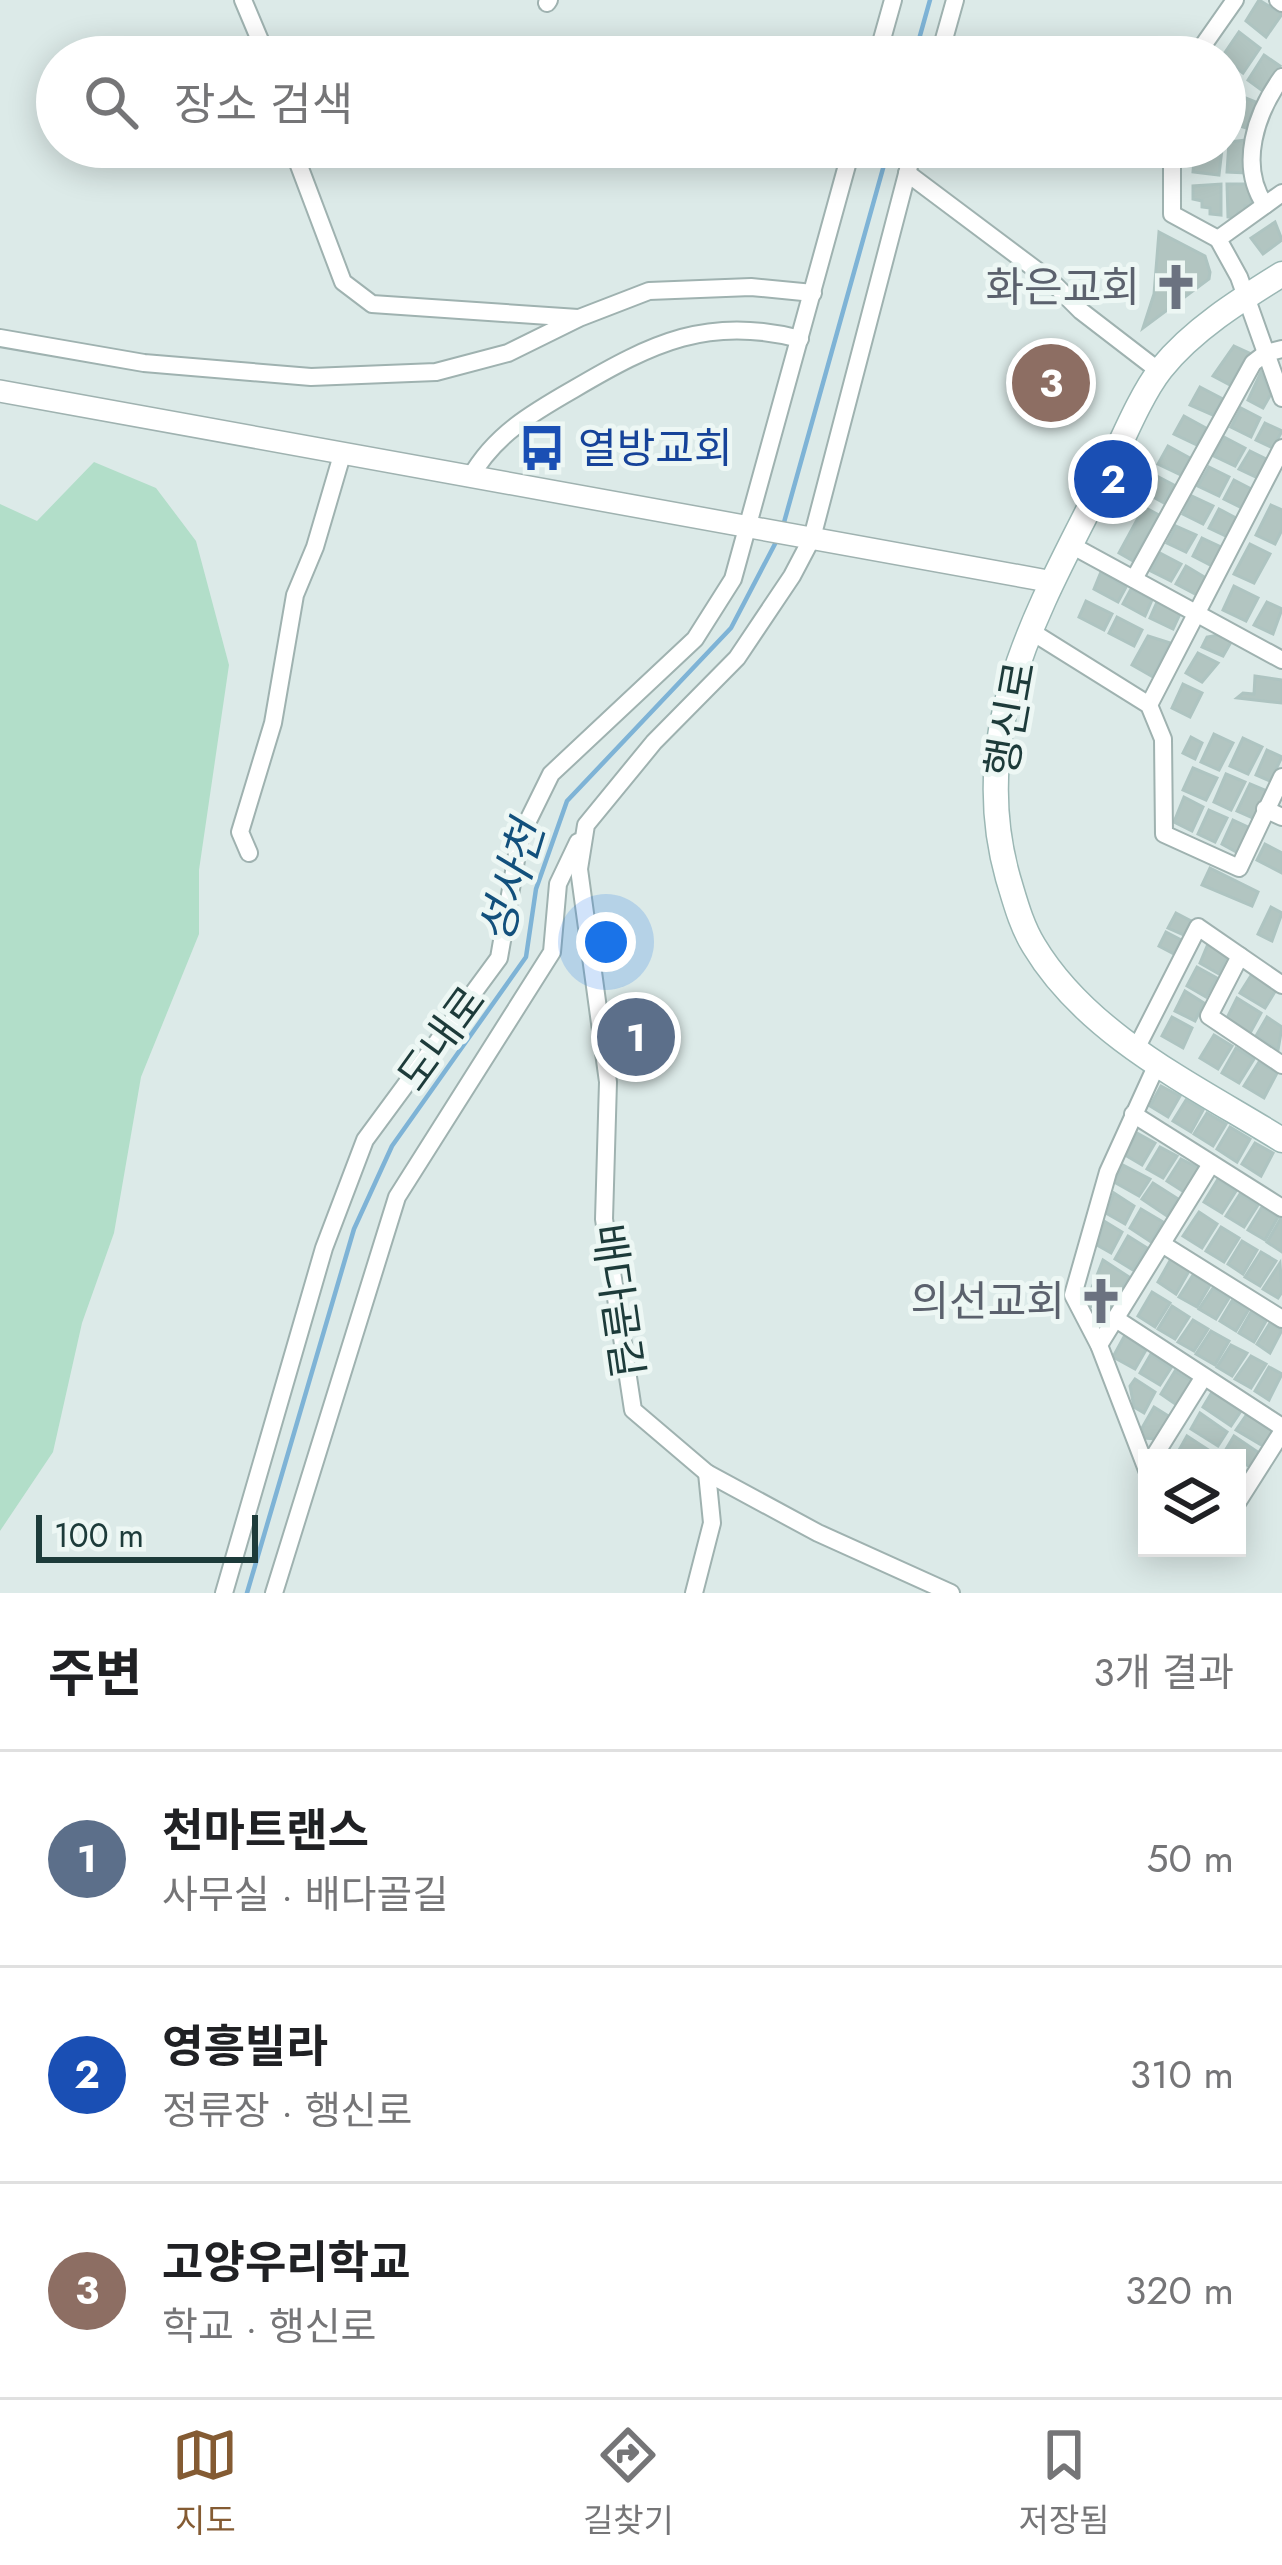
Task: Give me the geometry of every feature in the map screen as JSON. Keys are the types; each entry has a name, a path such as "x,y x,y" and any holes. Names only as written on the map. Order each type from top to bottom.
{"main road":[{"name":"행신로","path":"1282,274 1245,297 1159,371 1070,545 1011,676 1000,727 996,811 1019,915 1066,991 1147,1056 1282,1139"}],"street":[{"path":"243,0 258,36"},
{"path":"883,36 893,0"},
{"path":"945,36 955,0"},
{"path":"1210,36 1235,0"},
{"path":"1265,205 1255,190 1253,132 1258,114 1282,77"},
{"path":"300,168 343,282 372,304 579,318"},
{"name":"도내로","path":"224,1593 324,1247 365,1140 499,958 520,837 551,774 695,639 733,579 754,528 846,168"},
{"path":"274,1593 397,1197 552,952 558,884 586,825 654,742 737,658 807,537 908,168"},
{"path":"1172,168 1172,214 1218,239 1274,351 1282,398"},
{"path":"907,173 1051,281 1081,311 1159,371"},
{"path":"1218,239 1282,193"},
{"path":"0,338 144,363 311,377 436,372 508,353 649,291 751,286 813,293"},
{"path":"470,478 484,454 523,418 632,354 676,337 758,328 800,339"},
{"path":"1134,579 1253,362 1274,351"},
{"path":"0,391 1053,582"},
{"path":"1149,705 1282,448"},
{"path":"249,853 240,832 273,723 295,595 316,547 342,455"},
{"path":"1070,545 1282,660"},
{"path":"1029,630 1149,705 1163,739 1165,834 1239,868 1274,813 1282,777"},
{"name":"배다골길","path":"586,825 579,869 608,1082 604,1219 633,1410 707,1473 818,1533 951,1593"},
{"path":"1139,1449 1099,1346 1073,1295 1108,1172 1198,927 1282,985"},
{"path":"1240,956 1209,1016 1282,1065"},
{"path":"1133,1114 1282,1208"},
{"path":"1099,1346 1211,1164"},
{"path":"1162,1244 1282,1319"},
{"path":"1116,1319 1282,1430 1246,1488"},
{"path":"1159,1449 1203,1378"},
{"path":"694,1593 712,1523 707,1473"}],"green space":[{"path":"94,462 156,488 196,541 229,665 199,870 199,934 141,1077 114,1233 82,1323 53,1452 0,1531 0,504 37,521"}],"building":[{"path":"1259,0 1282,14 1266,37 1246,21"},
{"path":"1246,37 1260,48 1246,69"},
{"path":"1264,55 1280,66 1263,91 1248,80"},
{"path":"1246,98 1256,102 1246,128"},
{"path":"1193,168 1220,168 1219,175 1193,172"},
{"path":"1221,184 1221,215 1210,214 1210,208 1193,199 1193,186"},
{"path":"1227,184 1249,184 1251,206 1245,206 1245,213 1238,212 1237,218 1228,217"},
{"path":"1275,222 1282,240 1263,254 1251,238"},
{"name":"화은교회","path":"1159,232 1205,256 1209,279 1143,328 1154,294"},
{"path":"1234,346 1249,353 1230,385 1213,376"},
{"path":"1261,372 1271,394 1263,408 1248,400"},
{"path":"1200,387 1223,399 1213,415 1190,405"},
{"path":"1241,408 1260,418 1251,437 1231,427"},
{"path":"1184,416 1206,428 1197,445 1174,434"},
{"path":"1265,423 1282,431 1273,448 1256,440"},
{"path":"1224,437 1245,448 1235,466 1214,456"},
{"path":"1168,446 1190,458 1181,475 1158,464"},
{"path":"1250,451 1268,460 1258,478 1239,469"},
{"path":"1209,467 1229,477 1219,496 1198,486"},
{"path":"1153,474 1174,485 1164,503 1144,492"},
{"path":"1234,480 1253,490 1244,509 1224,499"},
{"path":"1192,496 1213,506 1203,524 1183,514"},
{"path":"1271,505 1282,510 1282,530 1275,544 1256,535"},
{"path":"1144,507 1159,515 1133,561 1119,553"},
{"path":"1219,509 1238,519 1228,537 1209,528"},
{"path":"1176,526 1196,535 1186,552 1167,543"},
{"path":"1202,538 1221,547 1212,566 1193,556"},
{"path":"1250,544 1270,554 1254,583 1234,574"},
{"path":"1160,553 1181,564 1171,581 1151,571"},
{"path":"1186,566 1206,578 1197,595 1176,584"},
{"path":"1101,572 1126,587 1118,602 1094,589"},
{"path":"1234,586 1258,598 1246,621 1223,610"},
{"path":"1131,589 1152,600 1145,616 1123,604"},
{"path":"1086,601 1112,614 1104,630 1079,617"},
{"path":"1157,602 1180,614 1173,629 1150,618"},
{"path":"1267,602 1282,609 1273,634 1254,625"},
{"path":"1117,617 1142,630 1134,646 1109,633"},
{"path":"1218,635 1231,642 1223,656 1202,647 1207,637"},
{"path":"1148,636 1170,643 1153,677 1132,665"},
{"path":"1198,653 1218,663 1202,682 1186,673"},
{"path":"1255,676 1282,680 1282,703 1237,698 1254,694"},
{"path":"1183,684 1202,693 1190,717 1172,708"},
{"path":"1214,734 1233,743 1219,770 1201,762"},
{"path":"1191,737 1202,743 1195,759 1183,753"},
{"path":"1243,738 1262,747 1248,774 1230,766"},
{"path":"1267,750 1282,757 1270,781 1256,775"},
{"path":"1193,768 1217,778 1206,800 1183,790"},
{"path":"1226,774 1245,782 1231,810 1214,802"},
{"path":"1250,784 1267,791 1253,818 1237,811"},
{"path":"1184,797 1203,807 1192,831 1174,822"},
{"path":"1209,810 1227,818 1215,842 1198,834"},
{"path":"1233,820 1250,828 1238,853 1222,844"},
{"path":"1265,844 1282,853 1282,873 1257,860"},
{"path":"1210,868 1258,892 1252,906 1202,885"},
{"path":"1271,907 1282,913 1272,941 1258,934"},
{"path":"1176,913 1191,921 1184,935 1168,928"},
{"path":"1166,932 1181,940 1174,954 1159,946"},
{"path":"1208,944 1228,956 1219,974 1200,963"},
{"path":"1197,967 1217,978 1206,997 1187,986"},
{"path":"1252,974 1276,990 1265,1008 1240,993"},
{"path":"1185,991 1204,1003 1195,1021 1175,1011"},
{"path":"1237,998 1261,1013 1250,1033 1227,1018"},
{"path":"1172,1017 1192,1028 1183,1048 1162,1036"},
{"path":"1267,1017 1282,1027 1278,1050 1256,1036"},
{"path":"1214,1035 1232,1046 1218,1069 1200,1058"},
{"path":"1236,1048 1254,1059 1239,1083 1222,1073"},
{"path":"1259,1062 1277,1073 1264,1098 1244,1086"},
{"path":"1161,1086 1180,1096 1168,1117 1150,1106"},
{"path":"1186,1100 1203,1110 1191,1132 1173,1121"},
{"path":"1207,1113 1226,1124 1213,1146 1194,1134"},
{"path":"1230,1127 1250,1139 1237,1162 1217,1149"},
{"path":"1137,1133 1155,1143 1142,1165 1125,1155"},
{"path":"1255,1143 1273,1153 1261,1176 1242,1164"},
{"path":"1160,1147 1177,1156 1163,1178 1147,1169"},
{"path":"1181,1159 1199,1168 1184,1192 1167,1181"},
{"path":"1123,1165 1150,1179 1139,1196 1114,1182"},
{"path":"1218,1179 1236,1191 1222,1213 1204,1202"},
{"path":"1153,1183 1178,1199 1167,1216 1142,1199"},
{"path":"1114,1193 1134,1206 1125,1224 1106,1213"},
{"path":"1240,1194 1258,1205 1244,1227 1226,1216"},
{"path":"1262,1207 1278,1217 1265,1240 1248,1230"},
{"path":"1141,1209 1163,1222 1151,1242 1130,1228"},
{"path":"1199,1212 1217,1224 1202,1248 1183,1236"},
{"path":"1282,1219 1282,1252 1267,1242"},
{"path":"1104,1221 1122,1232 1111,1253 1097,1245"},
{"path":"1221,1227 1239,1238 1224,1262 1206,1251"},
{"path":"1128,1236 1147,1248 1133,1270 1115,1259"},
{"path":"1242,1241 1257,1250 1243,1274 1228,1264"},
{"path":"1261,1252 1276,1261 1260,1286 1245,1277"},
{"path":"1171,1259 1189,1271 1176,1294 1158,1282"},
{"path":"1103,1260 1129,1277 1120,1293 1096,1278"},
{"path":"1280,1263 1282,1292 1278,1298 1263,1289"},
{"path":"1193,1275 1210,1285 1197,1307 1179,1297"},
{"name":"의선교회","path":"1093,1285 1115,1300 1106,1317 1086,1302"},
{"path":"1213,1288 1229,1298 1216,1319 1199,1309"},
{"path":"1152,1292 1170,1303 1155,1327 1138,1316"},
{"path":"1232,1301 1249,1309 1236,1331 1220,1321"},
{"path":"1172,1306 1189,1317 1175,1339 1158,1329"},
{"path":"1251,1312 1266,1321 1254,1342 1239,1333"},
{"path":"1193,1320 1208,1329 1194,1351 1178,1342"},
{"path":"1270,1323 1282,1330 1270,1353 1257,1344"},
{"path":"1211,1331 1229,1341 1215,1365 1196,1354"},
{"path":"1125,1335 1146,1350 1135,1369 1113,1357"},
{"path":"1231,1345 1247,1353 1232,1376 1217,1367"},
{"path":"1151,1354 1171,1368 1160,1385 1140,1373"},
{"path":"1251,1356 1266,1364 1251,1388 1235,1379"},
{"path":"1269,1367 1282,1374 1269,1400 1255,1391"},
{"path":"1175,1371 1191,1381 1177,1405 1161,1394"},
{"path":"1135,1379 1155,1392 1144,1413 1134,1407 1130,1386"},
{"path":"1212,1392 1241,1411 1231,1426 1203,1407"},
{"path":"1154,1407 1170,1417 1157,1439 1144,1438 1142,1428"},
{"path":"1200,1413 1227,1432 1218,1446 1191,1429"},
{"path":"1247,1414 1273,1431 1263,1446 1236,1430"},
{"path":"1187,1436 1207,1449 1180,1449"},
{"path":"1234,1436 1259,1453 1250,1467 1246,1449 1226,1449"}],"waterway":[{"name":"성사천","path":"920,36 930,0"},
{"name":"성사천","path":"783,526 883,168"},
{"name":"성사천","path":"247,1593 354,1229 392,1146 526,957 536,889 567,801 731,628 776,542"}],"place":[{"name":"화은교회","path":"1176,287"},
{"name":"고양우리학교","path":"1051,383"},
{"name":"열방교회","path":"542,448"},
{"name":"영흥빌라","path":"1113,479"},
{"name":"천마트랜스","path":"636,1037"},
{"name":"의선교회","path":"1101,1301"}]}
